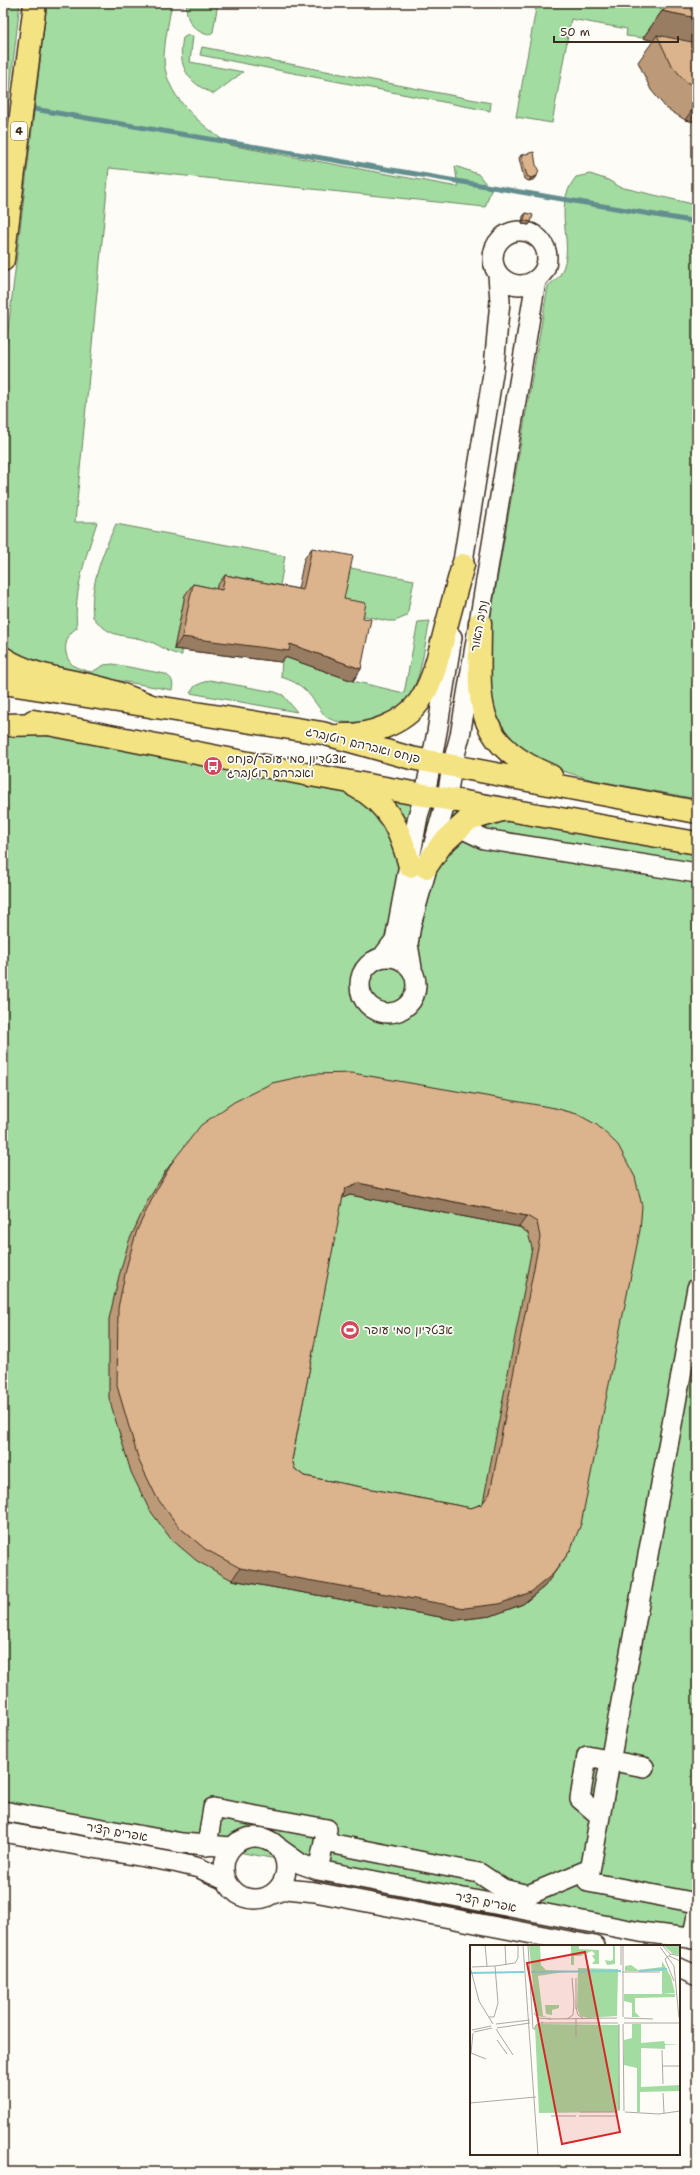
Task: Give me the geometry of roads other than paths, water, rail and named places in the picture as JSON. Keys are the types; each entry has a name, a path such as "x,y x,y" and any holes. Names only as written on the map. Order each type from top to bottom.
{"main road":[{"name":"4","path":"3,260 35,3"},
{"path":"322,733 350,735 372,731 394,723 419,703 434,673 463,565"},
{"path":"480,623 480,695 484,714 491,732 505,750 525,764 550,775 607,794"},
{"path":"3,658 11,663 30,670 109,690 154,707"},
{"name":"פנחס ואברהם רוטנברג","path":"3,683 322,733 410,758 697,812"},
{"path":"3,717 52,724 345,781 697,842"},
{"path":"3,725 52,724"},
{"path":"345,781 378,800 392,818 418,867 468,820 506,809"}],"street":[{"path":"523,231 536,236 546,248 548,262 542,276 536,281 520,286 504,281 498,275 494,267 493,258 497,243 508,234 523,231"},
{"name":"נתיב האור","path":"412,968 408,944 418,867 418,816 425,794 437,732 494,367 500,301 498,275"},
{"name":"נתיב האור","path":"383,956 395,940 418,867 447,798 452,766 460,736 480,623 536,281"},
{"path":"459,827 484,839 697,873"},
{"path":"383,956 392,956 402,959 412,968 416,976 417,986 412,1001 405,1008 396,1012 380,1012 371,1007 364,1000 360,990 360,980 363,971 370,963 383,956"},
{"path":"610,1760 697,1288"},
{"path":"644,1767 587,1756 580,1799 600,1816 588,1882 697,1903"},
{"path":"207,1846 213,1808 327,1829 318,1870"},
{"name":"אפרים קציר","path":"3,1811 207,1846 231,1847"},
{"name":"אפרים קציר","path":"3,1832 178,1863 199,1868 227,1881"},
{"path":"256,1837 272,1841 280,1848 285,1858 285,1874 278,1889 270,1895 259,1899 248,1898 233,1890 227,1881 224,1871 226,1857 231,1847 239,1840 256,1837"},
{"path":"324,1842 479,1873 503,1889 528,1895 590,1870"},
{"name":"אפרים קציר","path":"280,1848 301,1864 318,1870 640,1932 695,1939"},
{"name":"אפרים קציר","path":"270,1895 287,1889 315,1892 590,1945"},
{"path":"695,1939 697,1916"},
{"path":"680,1968 697,1976"}],"waterway":[{"path":"28,108 697,222"}],"place":[{"name":"אצטדיון סמי עופר/פנחס ואברהם רוטנברג","path":"213,766"},
{"name":"אצטדיון סמי עופר","path":"350,1330"}]}
